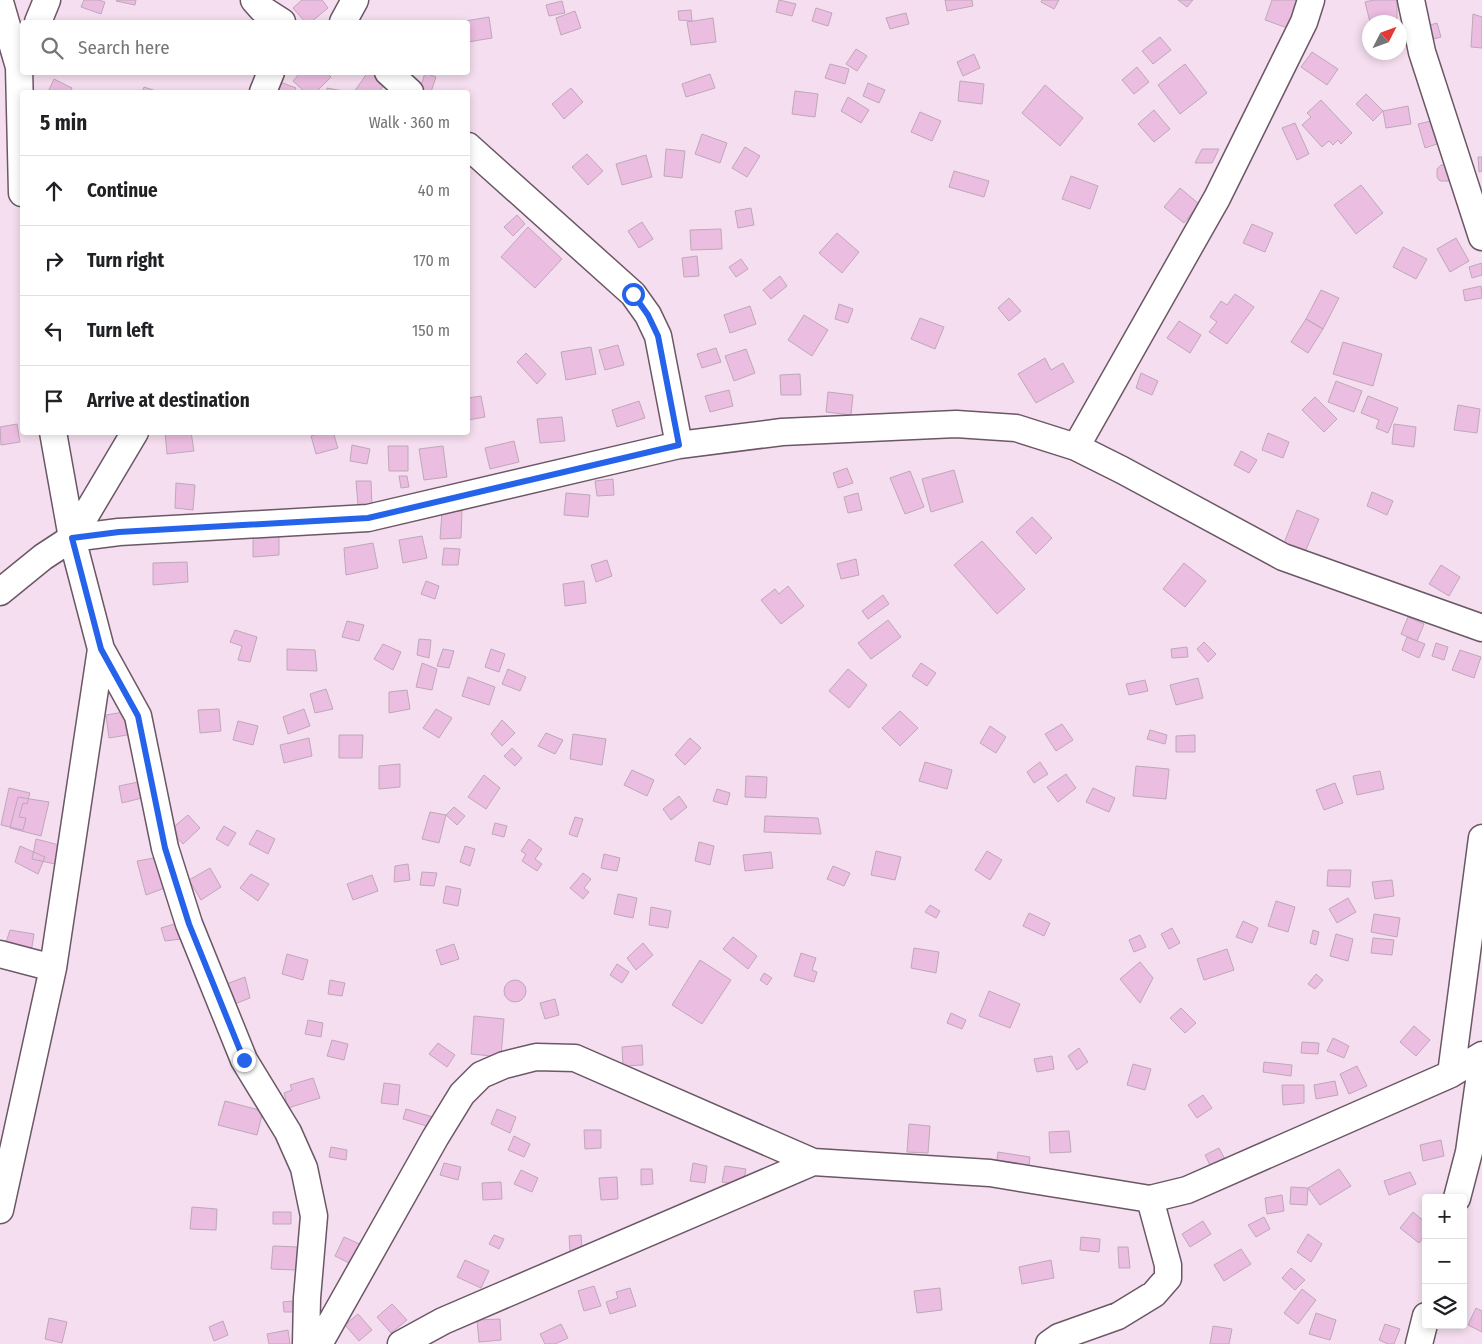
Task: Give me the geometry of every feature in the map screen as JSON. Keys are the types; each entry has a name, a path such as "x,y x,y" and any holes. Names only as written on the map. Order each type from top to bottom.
{"street":[{"path":"39,20 47,0"},
{"path":"254,0 262,9 279,20"},
{"path":"344,20 355,0"},
{"path":"1076,446 1217,198 1304,22 1311,0"},
{"path":"1411,0 1422,52 1482,237"},
{"path":"0,2 20,59"},
{"path":"21,75 21,90"},
{"path":"264,90 269,75"},
{"path":"391,75 408,90"},
{"path":"470,148 633,294 648,315 658,336 679,445"},
{"path":"72,538 119,532 368,518 679,445 782,432 956,424 1016,428 1076,446 1283,557 1482,628"},
{"path":"54,435 72,538 101,649 138,716 165,848 189,924 244,1060 288,1132 304,1168 314,1216 307,1298 306,1344"},
{"path":"0,592 43,557 72,538 134,435"},
{"path":"0,1210 53,968 101,649"},
{"path":"1451,1074 1482,838"},
{"path":"0,954 53,968"},
{"path":"319,1344 435,1138 462,1094 481,1075 504,1065 536,1057 575,1058 813,1162 990,1172 1150,1199 1187,1190 1451,1074 1482,1055"},
{"path":"1458,1194 1469,1152 1482,1060"},
{"path":"401,1344 443,1322 813,1162"},
{"path":"1049,1344 1059,1337 1118,1316 1154,1294 1168,1278 1168,1265 1150,1199"},
{"path":"1418,1344 1422,1329"}],"building":[{"path":"84,0 105,2 101,14 81,7"},
{"path":"117,0 136,0 135,5"},
{"path":"302,0 322,0 328,8 313,20 303,20 293,8"},
{"path":"779,0 796,4 792,16 776,12"},
{"path":"945,0 972,0 973,6 947,11"},
{"path":"1042,0 1059,0 1054,9 1041,2"},
{"path":"1178,0 1193,0 1187,7"},
{"path":"1272,0 1303,0 1293,30 1265,20"},
{"path":"1397,0 1397,15 1368,15 1365,2"},
{"path":"562,1 565,13 549,16 546,5"},
{"path":"816,8 832,13 828,26 812,21"},
{"path":"691,10 692,21 679,20 678,11"},
{"path":"575,11 581,28 561,35 556,18"},
{"path":"906,13 909,24 890,29 886,18"},
{"path":"1473,14 1482,17 1482,48 1471,47"},
{"path":"489,17 492,38 470,42 470,20"},
{"path":"713,18 716,42 691,45 687,22"},
{"path":"1437,23 1441,37 1426,41 1423,27"},
{"path":"1160,37 1171,50 1153,64 1142,51"},
{"path":"856,49 867,56 857,71 846,64"},
{"path":"1312,52 1338,69 1327,85 1301,67"},
{"path":"974,54 980,68 963,76 957,62"},
{"path":"830,64 849,69 845,84 825,78"},
{"path":"1185,64 1207,93 1180,114 1158,85"},
{"path":"1137,67 1149,82 1134,94 1122,80"},
{"path":"710,74 715,88 686,97 682,84"},
{"path":"298,75 329,75 331,77 318,90 303,90 293,81"},
{"path":"366,75 377,75 386,82 380,90 355,90"},
{"path":"424,75 436,77 432,90 420,89"},
{"path":"54,79 72,88 71,90 49,90"},
{"path":"960,81 984,84 982,104 958,101"},
{"path":"280,82 296,88 295,90 276,90"},
{"path":"868,83 885,90 879,103 863,96"},
{"path":"1045,85 1083,118 1060,146 1022,113"},
{"path":"571,88 583,102 564,119 552,104"},
{"path":"795,91 818,94 815,117 792,114"},
{"path":"1366,94 1383,111 1373,121 1356,104"},
{"path":"848,97 869,110 861,123 841,111"},
{"path":"1321,100 1352,133 1341,144 1338,140 1333,145 1329,141 1322,147 1302,125 1311,117 1307,113"},
{"path":"1408,106 1411,124 1386,128 1383,111"},
{"path":"1154,110 1170,129 1154,142 1138,124"},
{"path":"920,112 941,121 932,141 911,132"},
{"path":"1431,121 1437,144 1425,148 1418,124"},
{"path":"1295,123 1309,154 1297,160 1282,128"},
{"path":"702,134 727,143 720,163 695,154"},
{"path":"745,147 760,156 747,177 732,168"},
{"path":"666,149 685,151 682,178 664,176"},
{"path":"1202,149 1219,149 1212,163 1195,163"},
{"path":"587,154 603,171 588,185 572,167"},
{"path":"646,155 652,177 622,185 616,164"},
{"path":"1478,157 1482,157 1482,171 1479,172"},
{"path":"1441,165 1447,165 1451,179 1449,181 1440,181 1437,177 1437,169"},
{"path":"954,171 989,181 984,197 949,187"},
{"path":"1071,176 1098,186 1090,209 1062,199"},
{"path":"1361,185 1383,213 1356,234 1334,205"},
{"path":"1180,188 1199,204 1184,223 1164,207"},
{"path":"751,208 754,225 738,228 735,211"},
{"path":"517,215 525,224 513,236 504,227"},
{"path":"642,222 653,239 639,248 628,231"},
{"path":"1252,224 1273,233 1265,252 1243,243"},
{"path":"528,227 562,259 535,288 501,257"},
{"path":"721,229 722,249 691,250 690,230"},
{"path":"837,233 859,252 842,273 819,253"},
{"path":"1456,238 1469,261 1450,272 1437,249"},
{"path":"1403,247 1427,259 1416,279 1393,267"},
{"path":"697,256 699,276 684,277 682,258"},
{"path":"741,259 748,269 736,277 729,267"},
{"path":"1482,263 1482,275 1472,278 1469,267"},
{"path":"780,276 787,286 771,299 763,290"},
{"path":"1481,286 1482,298 1465,301 1463,290"},
{"path":"1321,290 1339,298 1323,329 1306,319"},
{"path":"1235,294 1254,307 1227,344 1209,332 1217,322 1210,317 1221,301 1227,305"},
{"path":"1009,298 1021,311 1009,321 998,308"},
{"path":"839,304 853,309 848,323 835,319"},
{"path":"750,306 756,324 730,333 724,315"},
{"path":"804,315 828,330 812,356 788,340"},
{"path":"920,318 944,327 935,349 911,339"},
{"path":"1306,319 1323,329 1308,353 1291,342"},
{"path":"1179,321 1201,335 1190,353 1167,338"},
{"path":"1343,342 1382,354 1373,386 1333,374"},
{"path":"618,345 624,365 605,370 599,350"},
{"path":"591,347 596,374 566,380 561,352"},
{"path":"716,348 721,362 702,368 697,354"},
{"path":"746,349 755,373 734,381 725,356"},
{"path":"526,353 546,374 537,384 517,362"},
{"path":"1045,358 1051,370 1063,363 1074,382 1036,403 1018,374"},
{"path":"1141,373 1158,381 1152,395 1136,388"},
{"path":"800,374 801,395 781,395 780,375"},
{"path":"1336,381 1362,391 1354,412 1328,402"},
{"path":"729,390 733,406 710,412 705,396"},
{"path":"828,392 853,395 851,415 826,412"},
{"path":"481,396 485,417 470,420 470,398"},
{"path":"1368,396 1398,408 1388,433 1376,428 1379,420 1361,413"},
{"path":"1315,397 1337,419 1324,432 1302,410"},
{"path":"639,401 645,418 617,427 612,410"},
{"path":"1458,405 1480,409 1477,433 1454,430"},
{"path":"562,417 565,441 540,443 537,419"},
{"path":"17,424 20,442 1,445 0,427"},
{"path":"1394,424 1416,427 1414,447 1392,444"},
{"path":"1268,433 1289,442 1283,458 1262,450"},
{"path":"165,435 191,435 194,451 167,454"},
{"path":"334,435 338,448 316,454 311,436"},
{"path":"514,441 519,462 490,469 485,448"},
{"path":"352,445 370,449 367,464 350,461"},
{"path":"388,446 408,446 408,471 389,471"},
{"path":"443,446 447,477 424,480 419,449"},
{"path":"1241,451 1257,460 1249,473 1234,465"},
{"path":"847,468 853,483 838,488 833,473"},
{"path":"954,470 963,502 931,512 922,479"},
{"path":"910,471 924,507 905,514 890,478"},
{"path":"399,476 407,476 409,487 401,488"},
{"path":"613,479 614,495 597,496 595,481"},
{"path":"356,481 371,481 372,506 358,505"},
{"path":"176,483 195,485 193,510 175,508"},
{"path":"1372,492 1393,501 1387,515 1367,506"},
{"path":"566,493 590,495 588,517 564,515"},
{"path":"858,493 862,510 848,513 844,497"},
{"path":"1297,510 1319,519 1305,552 1284,543"},
{"path":"442,511 462,511 461,538 440,539"},
{"path":"1032,517 1052,538 1036,554 1016,532"},
{"path":"279,534 279,555 253,557 253,535"},
{"path":"422,536 427,558 403,563 399,540"},
{"path":"982,541 1025,589 997,614 954,565"},
{"path":"373,543 378,568 346,575 344,548"},
{"path":"444,548 460,549 458,565 442,565"},
{"path":"856,559 859,575 841,579 837,564"},
{"path":"607,560 612,576 596,582 591,565"},
{"path":"187,562 188,582 153,585 153,563"},
{"path":"1184,563 1206,581 1185,607 1163,589"},
{"path":"1441,565 1460,577 1449,596 1429,584"},
{"path":"426,581 439,586 435,599 421,594"},
{"path":"584,581 586,603 565,606 563,584"},
{"path":"788,586 804,606 781,624 761,600 775,589 779,594"},
{"path":"883,595 889,604 868,619 862,611"},
{"path":"1408,617 1424,624 1417,641 1401,634"},
{"path":"888,620 901,637 871,659 858,643"},
{"path":"347,621 364,625 359,641 342,637"},
{"path":"235,630 257,637 250,662 238,660 242,646 230,642"},
{"path":"1407,637 1425,644 1419,658 1402,650"},
{"path":"419,639 431,640 429,658 417,655"},
{"path":"1204,642 1216,654 1208,662 1197,649"},
{"path":"1436,643 1448,647 1444,660 1432,656"},
{"path":"383,644 401,652 393,670 374,659"},
{"path":"1187,647 1188,657 1172,658 1171,649"},
{"path":"287,649 315,650 317,671 287,670"},
{"path":"443,649 454,651 449,668 437,666"},
{"path":"491,649 505,654 499,672 485,667"},
{"path":"1460,650 1481,657 1474,678 1452,670"},
{"path":"422,663 437,669 432,690 416,687"},
{"path":"921,663 936,673 927,686 912,676"},
{"path":"508,669 526,677 520,691 502,684"},
{"path":"848,669 867,685 849,708 829,691"},
{"path":"468,677 495,687 489,705 462,696"},
{"path":"1198,678 1203,698 1176,705 1170,685"},
{"path":"1145,680 1148,691 1129,695 1126,684"},
{"path":"326,689 333,709 315,713 310,694"},
{"path":"407,690 410,709 389,713 389,692"},
{"path":"219,709 221,731 200,733 198,710"},
{"path":"304,709 310,726 288,734 283,717"},
{"path":"436,709 452,718 439,738 423,728"},
{"path":"130,711 133,734 109,738 106,715"},
{"path":"900,711 918,728 900,746 882,728"},
{"path":"502,720 515,733 502,746 491,734"},
{"path":"238,721 258,726 253,745 233,740"},
{"path":"1062,724 1073,740 1056,751 1045,734"},
{"path":"990,726 1006,737 996,753 980,743"},
{"path":"1150,730 1167,735 1165,744 1147,739"},
{"path":"546,733 563,740 555,754 538,746"},
{"path":"573,734 606,739 602,765 570,759"},
{"path":"339,735 363,735 362,758 339,758"},
{"path":"1195,735 1195,752 1176,752 1176,736"},
{"path":"309,738 312,756 284,763 280,745"},
{"path":"690,738 701,748 685,765 675,755"},
{"path":"512,748 522,758 515,766 504,756"},
{"path":"925,762 952,770 947,789 919,781"},
{"path":"1040,762 1048,774 1034,783 1027,772"},
{"path":"400,764 400,787 379,789 379,766"},
{"path":"1136,766 1169,769 1166,799 1133,796"},
{"path":"632,770 654,780 647,796 624,785"},
{"path":"1380,771 1384,789 1357,795 1353,776"},
{"path":"1066,774 1076,788 1058,802 1047,787"},
{"path":"484,775 500,788 486,809 468,797"},
{"path":"746,776 767,777 766,798 745,797"},
{"path":"143,781 146,797 122,803 119,786"},
{"path":"1335,783 1343,803 1324,810 1316,790"},
{"path":"9,788 30,793 27,804 23,803 19,817 26,818 23,830 1,825"},
{"path":"1093,788 1115,798 1109,812 1086,802"},
{"path":"717,789 730,793 727,805 713,801"},
{"path":"679,796 687,807 671,820 663,809"},
{"path":"18,797 49,802 41,836 10,828"},
{"path":"454,807 465,816 457,825 446,815"},
{"path":"430,812 446,815 439,843 422,839"},
{"path":"188,815 200,828 183,844 170,830"},
{"path":"765,816 818,818 821,834 764,832"},
{"path":"575,817 583,819 577,837 569,834"},
{"path":"495,823 507,826 504,837 492,834"},
{"path":"224,826 236,833 228,846 216,839"},
{"path":"257,830 275,839 268,854 249,844"},
{"path":"36,839 59,845 55,864 32,859"},
{"path":"529,839 542,849 535,859 542,864 537,871 522,861 526,854 521,851"},
{"path":"699,842 714,846 710,865 695,861"},
{"path":"20,846 45,857 38,874 15,862"},
{"path":"465,846 475,849 470,866 460,862"},
{"path":"876,851 901,857 895,880 871,875"},
{"path":"987,851 1002,860 990,880 975,870"},
{"path":"771,852 773,868 745,871 743,855"},
{"path":"604,854 620,858 617,871 601,868"},
{"path":"160,857 170,886 146,895 137,861"},
{"path":"408,864 410,880 394,882 395,866"},
{"path":"833,866 850,873 844,886 827,879"},
{"path":"210,868 221,887 201,900 189,880"},
{"path":"1328,870 1351,870 1350,887 1327,886"},
{"path":"422,872 437,873 434,886 420,885"},
{"path":"583,873 591,879 584,888 589,892 583,899 570,888"},
{"path":"251,874 269,884 258,901 240,888"},
{"path":"372,875 378,891 353,900 347,884"},
{"path":"1392,880 1394,896 1375,899 1372,882"},
{"path":"446,886 461,889 458,906 443,903"},
{"path":"618,894 637,898 633,918 614,914"},
{"path":"1348,898 1356,912 1337,923 1329,909"},
{"path":"1276,901 1295,907 1288,932 1268,926"},
{"path":"930,905 940,911 936,918 925,912"},
{"path":"651,907 671,911 668,928 649,925"},
{"path":"1029,913 1050,923 1044,936 1023,926"},
{"path":"1374,914 1400,918 1397,937 1371,932"},
{"path":"1243,921 1258,928 1252,943 1236,937"},
{"path":"178,923 181,939 165,941 161,928"},
{"path":"1172,928 1180,943 1169,949 1161,934"},
{"path":"10,930 34,934 30,959 3,952"},
{"path":"1313,930 1319,932 1316,945 1310,943"},
{"path":"1336,934 1353,939 1348,961 1330,956"},
{"path":"1140,935 1146,947 1134,952 1129,940"},
{"path":"733,937 757,956 748,969 723,949"},
{"path":"1373,938 1394,940 1392,955 1371,953"},
{"path":"643,943 653,955 636,970 627,958"},
{"path":"454,944 459,959 441,965 436,950"},
{"path":"914,948 939,952 936,973 911,968"},
{"path":"1227,949 1234,970 1204,980 1197,959"},
{"path":"801,953 816,958 812,970 817,972 814,982 794,976"},
{"path":"287,954 308,960 303,980 282,974"},
{"path":"700,960 731,980 702,1024 672,1005"},
{"path":"1140,962 1153,978 1140,1003 1120,979"},
{"path":"617,964 629,972 622,983 610,975"},
{"path":"764,973 772,978 767,985 760,980"},
{"path":"1316,974 1323,980 1315,989 1308,984"},
{"path":"245,977 250,998 227,1007 221,986"},
{"path":"330,980 345,983 342,996 328,994"},
{"path":"515,980 523,983 526,991 523,999 515,1002 507,999 504,991 507,983"},
{"path":"989,991 1020,1004 1010,1028 979,1016"},
{"path":"555,999 559,1015 545,1019 540,1003"},
{"path":"1181,1008 1196,1023 1185,1033 1170,1018"},
{"path":"951,1013 966,1020 962,1029 947,1023"},
{"path":"474,1016 504,1019 501,1057 471,1054"},
{"path":"308,1020 323,1023 321,1037 305,1034"},
{"path":"1414,1026 1430,1040 1416,1056 1400,1042"},
{"path":"1333,1038 1349,1046 1344,1058 1327,1051"},
{"path":"332,1040 348,1044 344,1060 327,1056"},
{"path":"1302,1042 1319,1043 1318,1054 1301,1053"},
{"path":"438,1043 455,1055 447,1067 429,1054"},
{"path":"642,1045 643,1065 623,1066 622,1047"},
{"path":"1079,1048 1088,1062 1077,1070 1068,1056"},
{"path":"1052,1056 1054,1069 1037,1072 1034,1059"},
{"path":"1264,1062 1292,1065 1291,1076 1263,1072"},
{"path":"1133,1064 1151,1069 1145,1090 1127,1085"},
{"path":"1357,1066 1367,1086 1349,1094 1340,1074"},
{"path":"313,1078 320,1098 288,1108 284,1093 292,1090 290,1085"},
{"path":"1335,1081 1338,1095 1316,1099 1314,1085"},
{"path":"384,1083 400,1085 398,1105 381,1103"},
{"path":"1282,1085 1304,1085 1304,1103 1283,1105"},
{"path":"1203,1095 1212,1108 1197,1118 1188,1105"},
{"path":"225,1101 263,1111 257,1135 218,1125"},
{"path":"406,1109 433,1117 430,1127 403,1119"},
{"path":"497,1109 516,1117 510,1133 491,1124"},
{"path":"909,1124 930,1126 928,1153 907,1152"},
{"path":"584,1130 601,1130 601,1148 585,1149"},
{"path":"1069,1131 1071,1152 1050,1153 1049,1132"},
{"path":"514,1136 530,1144 524,1157 508,1150"},
{"path":"1441,1140 1444,1156 1423,1161 1420,1145"},
{"path":"331,1147 347,1150 346,1160 329,1157"},
{"path":"1219,1148 1226,1161 1212,1169 1205,1155"},
{"path":"998,1152 1030,1157 1028,1172 996,1167"},
{"path":"444,1163 461,1167 458,1180 440,1175"},
{"path":"693,1163 707,1166 705,1183 690,1181"},
{"path":"725,1166 746,1169 743,1186 722,1182"},
{"path":"641,1169 652,1169 653,1184 641,1185"},
{"path":"1339,1169 1351,1186 1320,1205 1308,1188"},
{"path":"521,1170 538,1178 532,1192 514,1184"},
{"path":"1410,1172 1416,1184 1389,1195 1384,1181"},
{"path":"617,1177 618,1199 601,1200 599,1178"},
{"path":"501,1182 502,1199 483,1200 482,1183"},
{"path":"1291,1187 1308,1188 1307,1205 1290,1204"},
{"path":"1282,1195 1284,1211 1267,1214 1265,1198"},
{"path":"192,1207 217,1209 216,1230 190,1229"},
{"path":"273,1212 291,1212 291,1224 273,1224"},
{"path":"1413,1212 1422,1220 1422,1239 1419,1243 1400,1228"},
{"path":"1264,1217 1270,1229 1256,1237 1248,1225"},
{"path":"1203,1221 1211,1234 1190,1247 1182,1234"},
{"path":"1308,1234 1322,1244 1311,1262 1297,1252"},
{"path":"494,1235 504,1239 499,1249 489,1244"},
{"path":"581,1235 582,1250 570,1251 569,1236"},
{"path":"344,1237 364,1246 355,1266 335,1256"},
{"path":"1081,1237 1100,1239 1099,1252 1080,1250"},
{"path":"273,1246 298,1247 296,1270 271,1269"},
{"path":"1118,1247 1128,1247 1130,1268 1119,1268"},
{"path":"1241,1249 1251,1264 1224,1281 1214,1265"},
{"path":"465,1260 489,1271 481,1288 457,1277"},
{"path":"1051,1260 1054,1278 1022,1284 1019,1267"},
{"path":"1291,1268 1305,1280 1295,1290 1282,1278"},
{"path":"594,1286 601,1306 584,1311 578,1291"},
{"path":"630,1288 636,1306 610,1314 606,1302 618,1298 616,1292"},
{"path":"940,1288 942,1310 917,1313 914,1291"},
{"path":"1302,1289 1316,1300 1298,1324 1284,1313"},
{"path":"292,1301 293,1312 284,1312 283,1302"},
{"path":"392,1304 407,1320 391,1333 377,1317"},
{"path":"1476,1308 1482,1311 1482,1332 1468,1325"},
{"path":"1316,1313 1336,1320 1330,1340 1309,1334"},
{"path":"358,1314 372,1330 359,1341 345,1325"},
{"path":"49,1318 67,1322 62,1343 45,1339"},
{"path":"500,1319 501,1340 479,1342 477,1320"},
{"path":"223,1321 228,1335 214,1341 209,1327"},
{"path":"561,1324 568,1338 555,1344 545,1344 540,1334"},
{"path":"1385,1324 1400,1329 1394,1344 1388,1344 1379,1340"},
{"path":"1213,1326 1232,1329 1229,1344 1210,1344"},
{"path":"288,1330 290,1344 269,1344 267,1334"}],"route":[{"path":"244,1060 189,924 165,848 138,716 101,649 72,538 119,532 368,518 679,445 658,336 648,315 633,294"}]}
